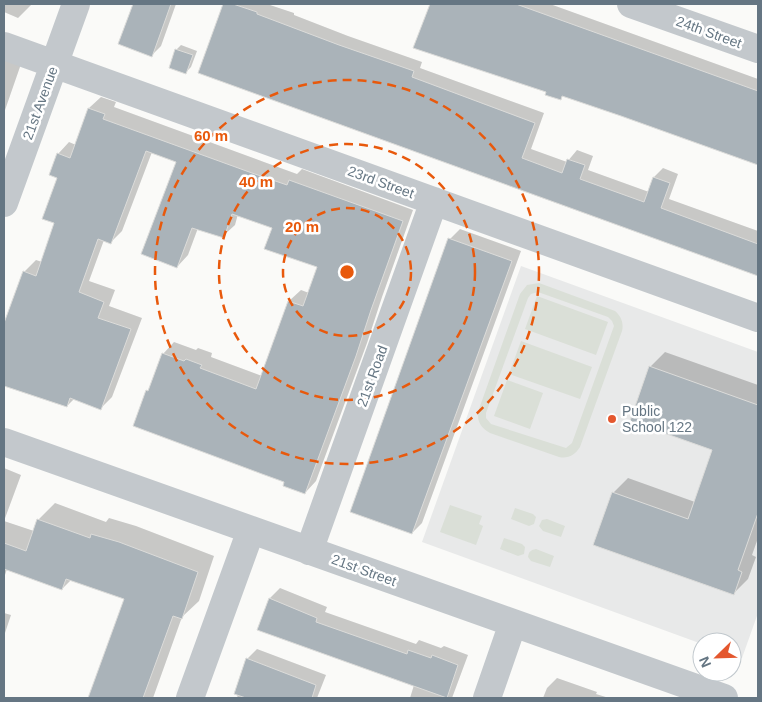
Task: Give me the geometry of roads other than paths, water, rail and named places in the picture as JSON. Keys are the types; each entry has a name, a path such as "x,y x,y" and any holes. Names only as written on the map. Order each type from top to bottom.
{"street":[{"name":"21st Avenue","path":"4,203 76,4"},
{"name":"24th Street","path":"631,4 758,49"},
{"name":"23rd Street","path":"4,46 758,318"},
{"name":"21st Road","path":"310,551 434,201"},
{"name":"21st Street","path":"4,442 724,698"},
{"path":"190,698 251,530"},
{"path":"486,698 513,623"}],"place":[{"name":"Public School 122","path":"612,419"}]}
